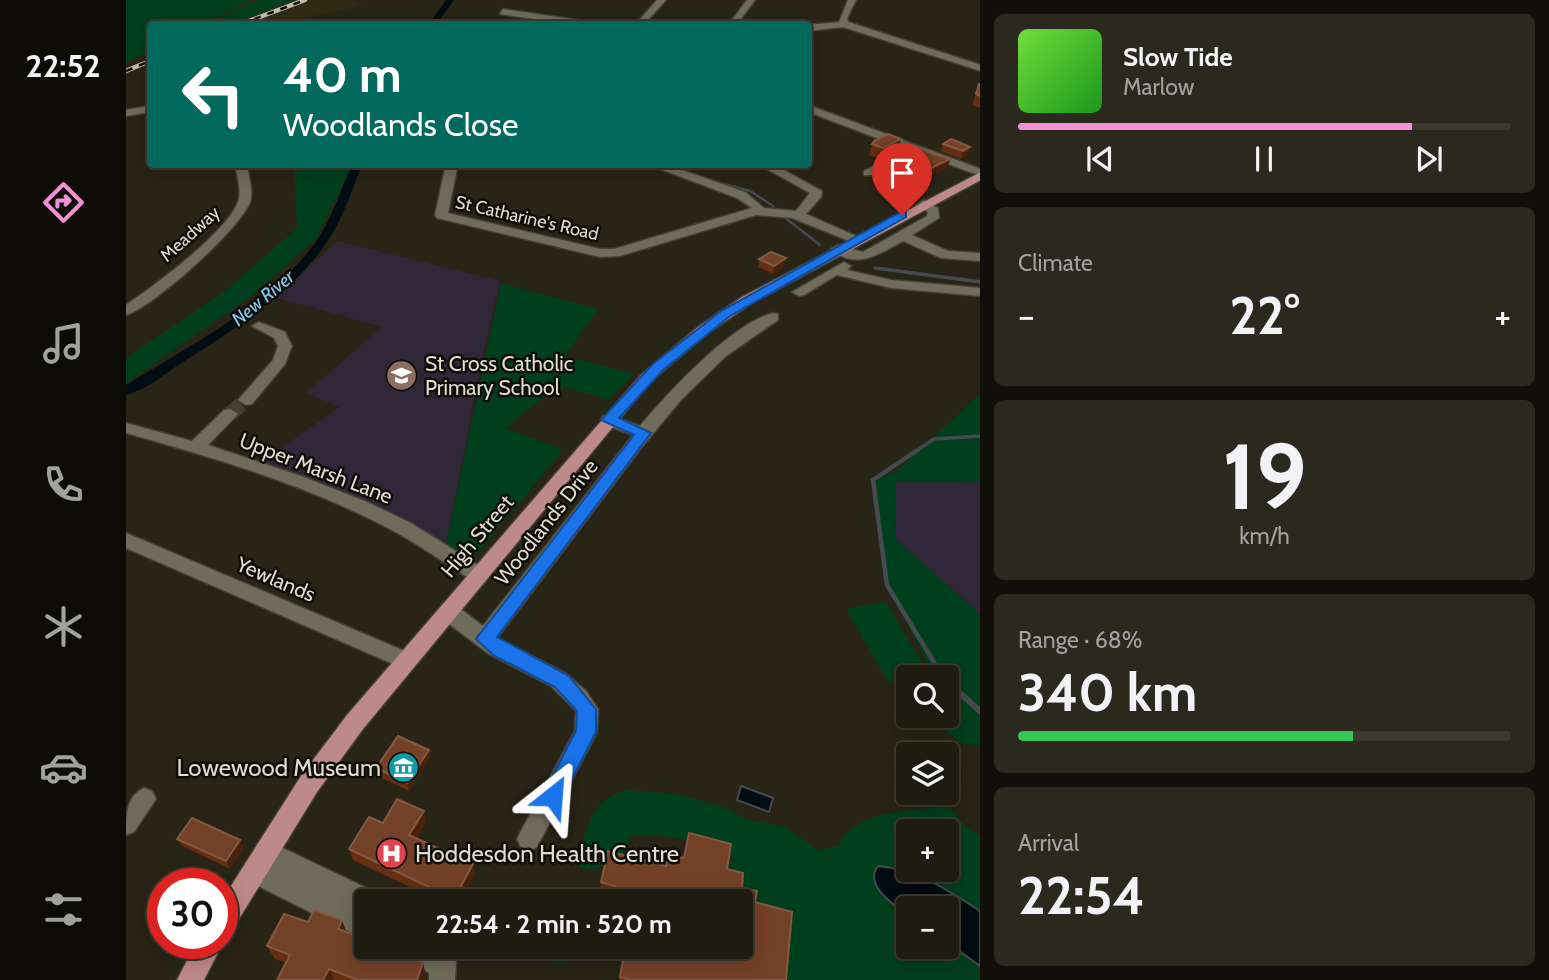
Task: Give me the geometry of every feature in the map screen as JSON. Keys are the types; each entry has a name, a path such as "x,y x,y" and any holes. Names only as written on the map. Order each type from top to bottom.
{"main road":[{"name":"High Street","path":"238,898 330,755 609,420 658,367 715,322 838,249 980,174"},
{"path":"190,980 201,959"}],"street":[{"path":"643,21 662,0"},
{"path":"735,21 751,0"},
{"path":"844,23 843,18 852,0"},
{"path":"503,12 559,21"},
{"path":"812,27 844,23 980,68"},
{"path":"812,109 980,174"},
{"path":"126,113 147,110"},
{"path":"868,173 915,148"},
{"name":"Meadway","path":"126,311 205,247 237,215 244,198 242,168"},
{"name":"St Catharine's Road","path":"451,168 441,215 600,253 615,253 739,214 760,211 799,215 857,239"},
{"path":"663,168 741,195 754,203 760,211"},
{"path":"771,168 816,191 815,197 799,215"},
{"path":"838,249 853,256 866,256 935,216 923,204"},
{"path":"903,236 946,255 980,257"},
{"path":"799,292 850,262 853,256"},
{"path":"836,271 891,284 980,292"},
{"name":"Woodlands Drive","path":"485,639 643,433 703,366 733,342 773,317"},
{"path":"246,400 280,361 285,346 280,335 259,326"},
{"path":"195,448 230,414"},
{"path":"609,420 643,433"},
{"name":"Upper Marsh Lane","path":"126,428 257,466 353,504 419,537 479,575"},
{"name":"Yewlands","path":"126,540 407,661"},
{"path":"448,612 464,620 499,650 569,686 582,700 588,716 583,739 529,839"},
{"path":"126,824 144,799"},
{"path":"261,862 354,897"},
{"path":"261,862 354,920"}],"shaded area":[{"path":"252,0 354,0 363,6 288,21 209,21"},
{"name":"St Cross Catholic Primary School","path":"338,241 500,281 482,358 446,544 349,497 259,463 340,407 306,393 382,327 274,297"},
{"path":"980,481 980,614 896,539 895,482"},
{"path":"741,786 773,798 769,812 737,800"},
{"path":"878,866 896,869 896,882 932,882 957,896 896,896 896,906 877,887 874,873"},
{"path":"959,898 980,911 980,966 959,951"}],"green space":[{"path":"126,0 252,0 208,21 147,21 147,52 126,62"},
{"path":"258,0 294,0 239,21 214,21"},
{"path":"294,168 351,168 316,239 250,297 126,383 126,358 225,291 297,228"},
{"path":"501,283 598,309 565,356 634,374 608,400 564,387 559,391 553,389 506,428 563,450 475,556 464,555 446,544"},
{"path":"980,394 980,481 895,482 896,539 980,614 980,746 960,743 943,728 959,728 959,665 929,665 887,585 873,480 897,471"},
{"path":"885,601 924,665 896,665 896,680 888,682 846,609"},
{"path":"625,790 678,794 727,808 746,819 785,827 818,850 839,845 847,833 858,824 872,818 948,806 966,827 980,835 980,911 932,882 959,882 959,819 896,819 896,869 878,866 888,900 896,906 896,959 959,959 959,951 980,966 980,980 781,980 753,926 753,889 728,889 723,884 726,859 740,863 730,856 687,840 641,835 629,836 626,864 605,861 594,870 580,868 583,841 589,823 598,807 611,796"},
{"path":"544,959 585,959 556,964"}],"building":[{"path":"888,134 901,139 883,148 872,144 874,141"},
{"path":"951,139 970,147 963,151 943,144"},
{"path":"915,148 950,159 903,182 887,176 893,172 886,167"},
{"path":"771,252 786,258 774,266 759,259"},
{"name":"Lowewood Museum","path":"398,736 429,750 407,783 376,768"},
{"name":"Hoddesdon Health Centre","path":"397,799 424,811 409,835 473,864 459,889 433,889 349,849 369,817 383,823"},
{"path":"192,818 240,840 226,861 177,839"},
{"path":"689,833 731,844 727,869 743,873 742,888 747,889 614,889 615,886 601,882 608,851 666,866 668,854 684,858"},
{"path":"753,890 757,891 755,902 792,912 786,980 631,980 620,977 623,959 753,959"},
{"path":"314,910 342,920 338,929 354,935 354,959 415,959 423,962 417,980 358,980 329,969 323,980 277,980 290,955 267,946 284,914 308,922"}],"waterway":[{"name":"New River","path":"435,21 450,0"},
{"name":"New River","path":"126,391 231,325 281,286 321,242 332,224 355,168"},
{"path":"677,168 682,170"},
{"path":"720,183 750,191 773,206"},
{"path":"784,217 820,245"},
{"path":"875,268 980,282"},
{"path":"916,451 934,439 980,436"},
{"path":"916,451 873,480 887,585 936,665"},
{"path":"959,692 980,711"}],"tunnel":[{"path":"230,414 246,400"}],"railway":[{"path":"249,21 305,0"},
{"path":"126,71 147,62"}],"place":[{"name":"St Cross Catholic Primary School","path":"402,375"},
{"name":"Lowewood Museum","path":"404,767"},
{"name":"Hoddesdon Health Centre","path":"392,853"}],"route":[{"path":"553,796 586,732 587,709 569,686 545,671 499,650 485,639 643,433 609,420 658,367 726,314 804,267 902,215"}]}
